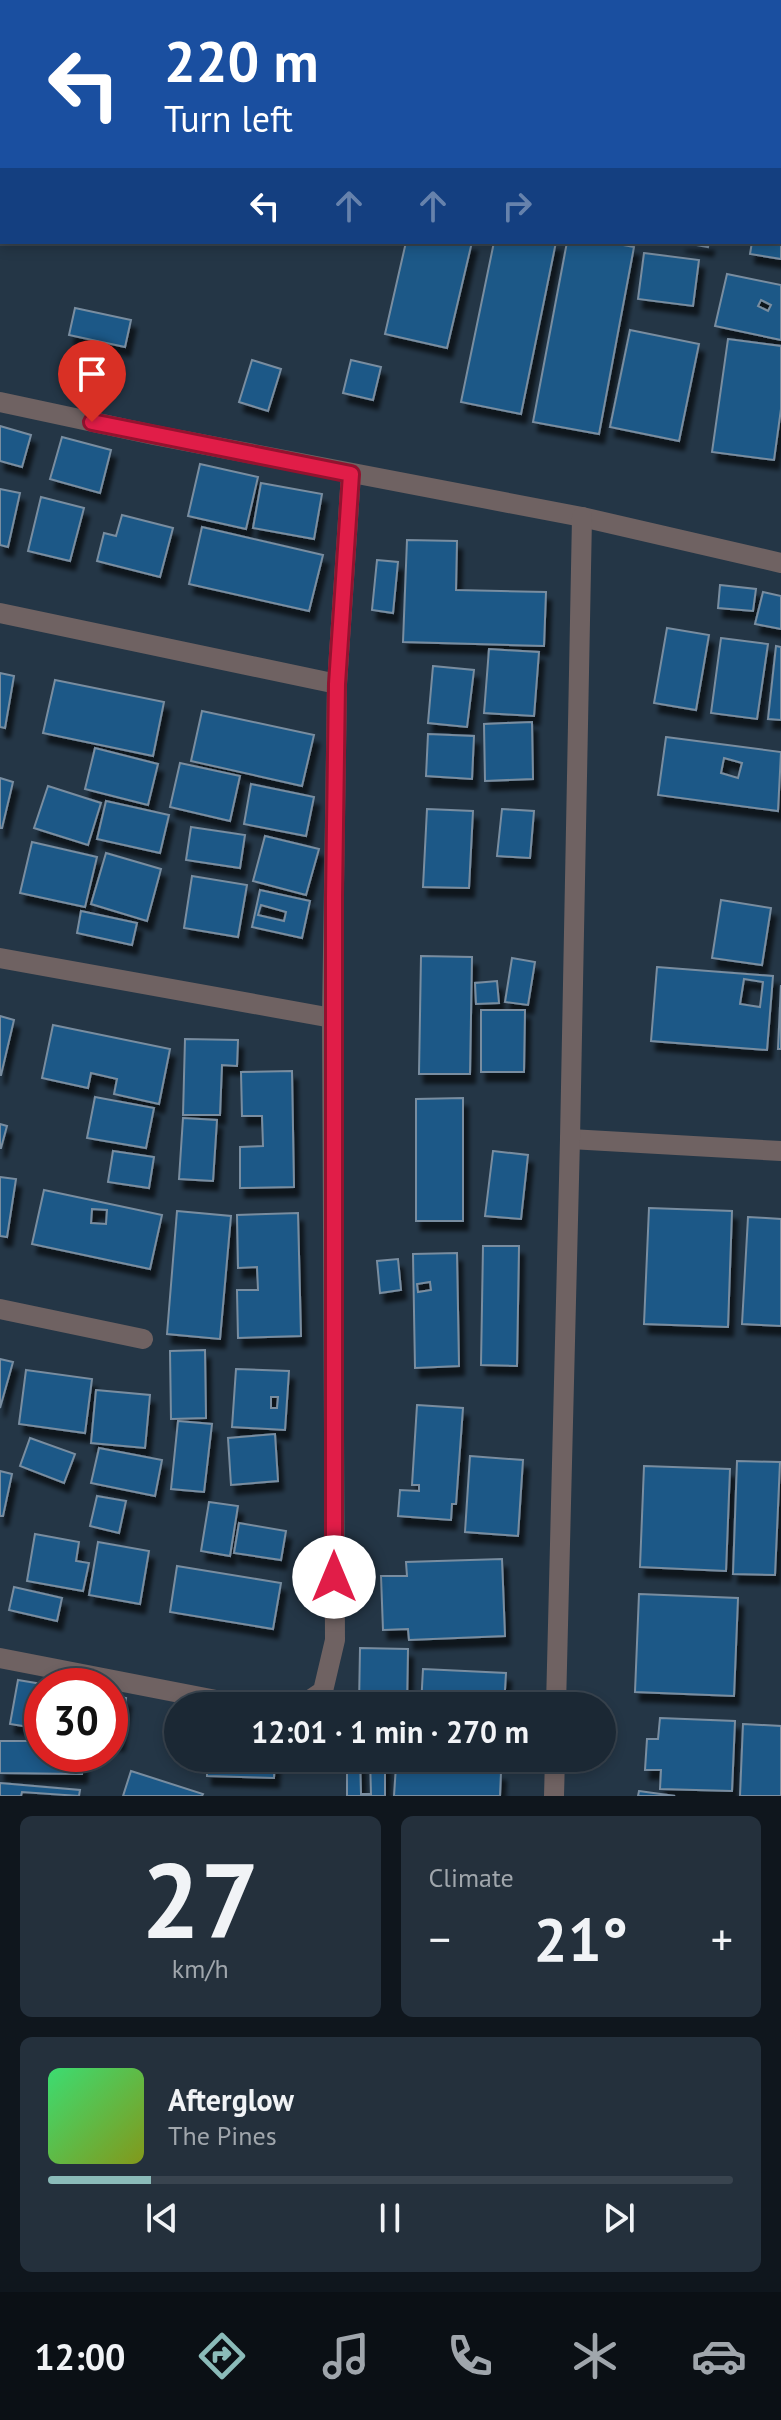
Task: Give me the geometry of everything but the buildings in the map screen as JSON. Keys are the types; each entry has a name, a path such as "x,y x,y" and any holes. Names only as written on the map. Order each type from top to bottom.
{"street":[{"path":"0,402 351,474 582,517 781,563"},
{"path":"322,1692 335,1640 332,1018 337,684 351,474"},
{"path":"556,1692 582,517"},
{"path":"0,613 337,684"},
{"path":"0,958 332,1018"},
{"path":"570,1139 781,1151"},
{"path":"0,1309 143,1339"},
{"path":"0,1658 175,1692"},
{"path":"554,1796 555,1772"}],"route":[{"path":"92,422 351,474 337,684 332,1049 334,1577"}]}
